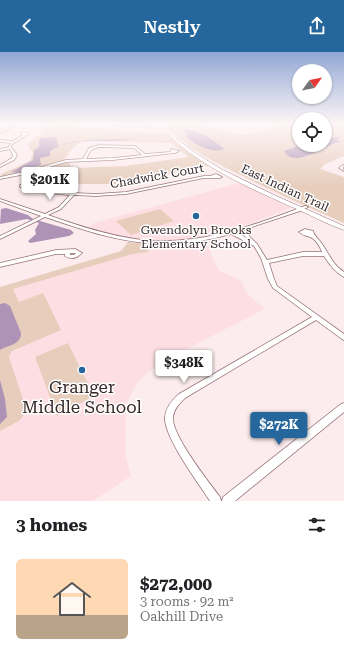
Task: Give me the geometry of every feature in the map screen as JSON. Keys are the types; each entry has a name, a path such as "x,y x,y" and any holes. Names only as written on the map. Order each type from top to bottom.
{"main road":[{"name":"East Indian Trail","path":"183,145 203,159 250,184 344,224"},
{"name":"East Indian Trail","path":"188,145 206,157 254,183 344,228"}],"street":[{"path":"0,166 9,162 14,157 10,145"},
{"path":"84,160 90,149 99,146 135,147 144,156"},
{"path":"0,150 10,148"},
{"path":"0,178 25,173 60,162 116,159 171,152"},
{"path":"344,166 341,168 344,170"},
{"name":"Chadwick Court","path":"35,185 50,192 72,195 96,195 126,193 212,176"},
{"path":"0,238 60,208 72,195"},
{"path":"0,200 114,237 151,243 198,241 233,233 282,216 302,207"},
{"path":"240,230 255,244 265,262 275,287 344,337"},
{"path":"233,233 255,244"},
{"path":"311,235 318,240 332,267 344,275"},
{"path":"0,265 56,252 68,252"},
{"path":"265,262 303,254 325,254"},
{"path":"216,501 173,435 169,422 170,410 182,396 316,317"},
{"path":"227,501 344,407"}],"shaded area":[{"path":"28,145 77,145 64,160 67,160 72,168 125,166 189,157 173,145 181,145 212,165 116,184 66,184 59,181 44,166 24,173 1,177 1,174 30,161 33,153"},
{"path":"39,145 62,145 50,151 50,156 40,158 41,165 17,173 11,172 33,160 34,150 39,147"},
{"path":"188,145 292,145 292,152 332,152 332,145 344,145 344,156 325,164 320,169 344,177 344,223 238,174 204,156"},
{"path":"199,145 219,145 224,149 210,150"},
{"path":"292,148 292,152 316,152 295,158 289,156 284,151"},
{"name":"Gwendolyn Brooks Elementary School","path":"243,182 291,206 291,208 228,232 192,239 168,241 141,240 114,235 89,227 94,223"},
{"path":"6,208 28,215 33,219 71,230 74,233 69,236 30,243 28,241 36,234 35,230 39,223 27,219 0,224 1,209"},
{"path":"160,209 174,221 131,235 116,221"},
{"path":"128,242 152,245 148,252 133,254 13,289 19,302 43,293 61,330 12,351 9,357 27,411 19,421 0,431 0,287 121,251"},
{"name":"Granger Middle School","path":"206,242 218,270 241,281 248,295 265,309 165,360 138,382 126,404 125,453 131,476 93,501 0,501 0,431 19,421 27,411 9,357 12,351 34,341 12,289 133,254 148,252 152,245 180,245"},
{"path":"5,303 10,306 21,333 19,340 14,344 0,350 0,304"},
{"path":"68,343 94,396 57,416 35,357"},
{"path":"0,380 5,399 7,417 0,424"}],"place":[{"name":"Gwendolyn Brooks Elementary School","path":"196,216"},
{"name":"Granger Middle School","path":"82,370"}]}
